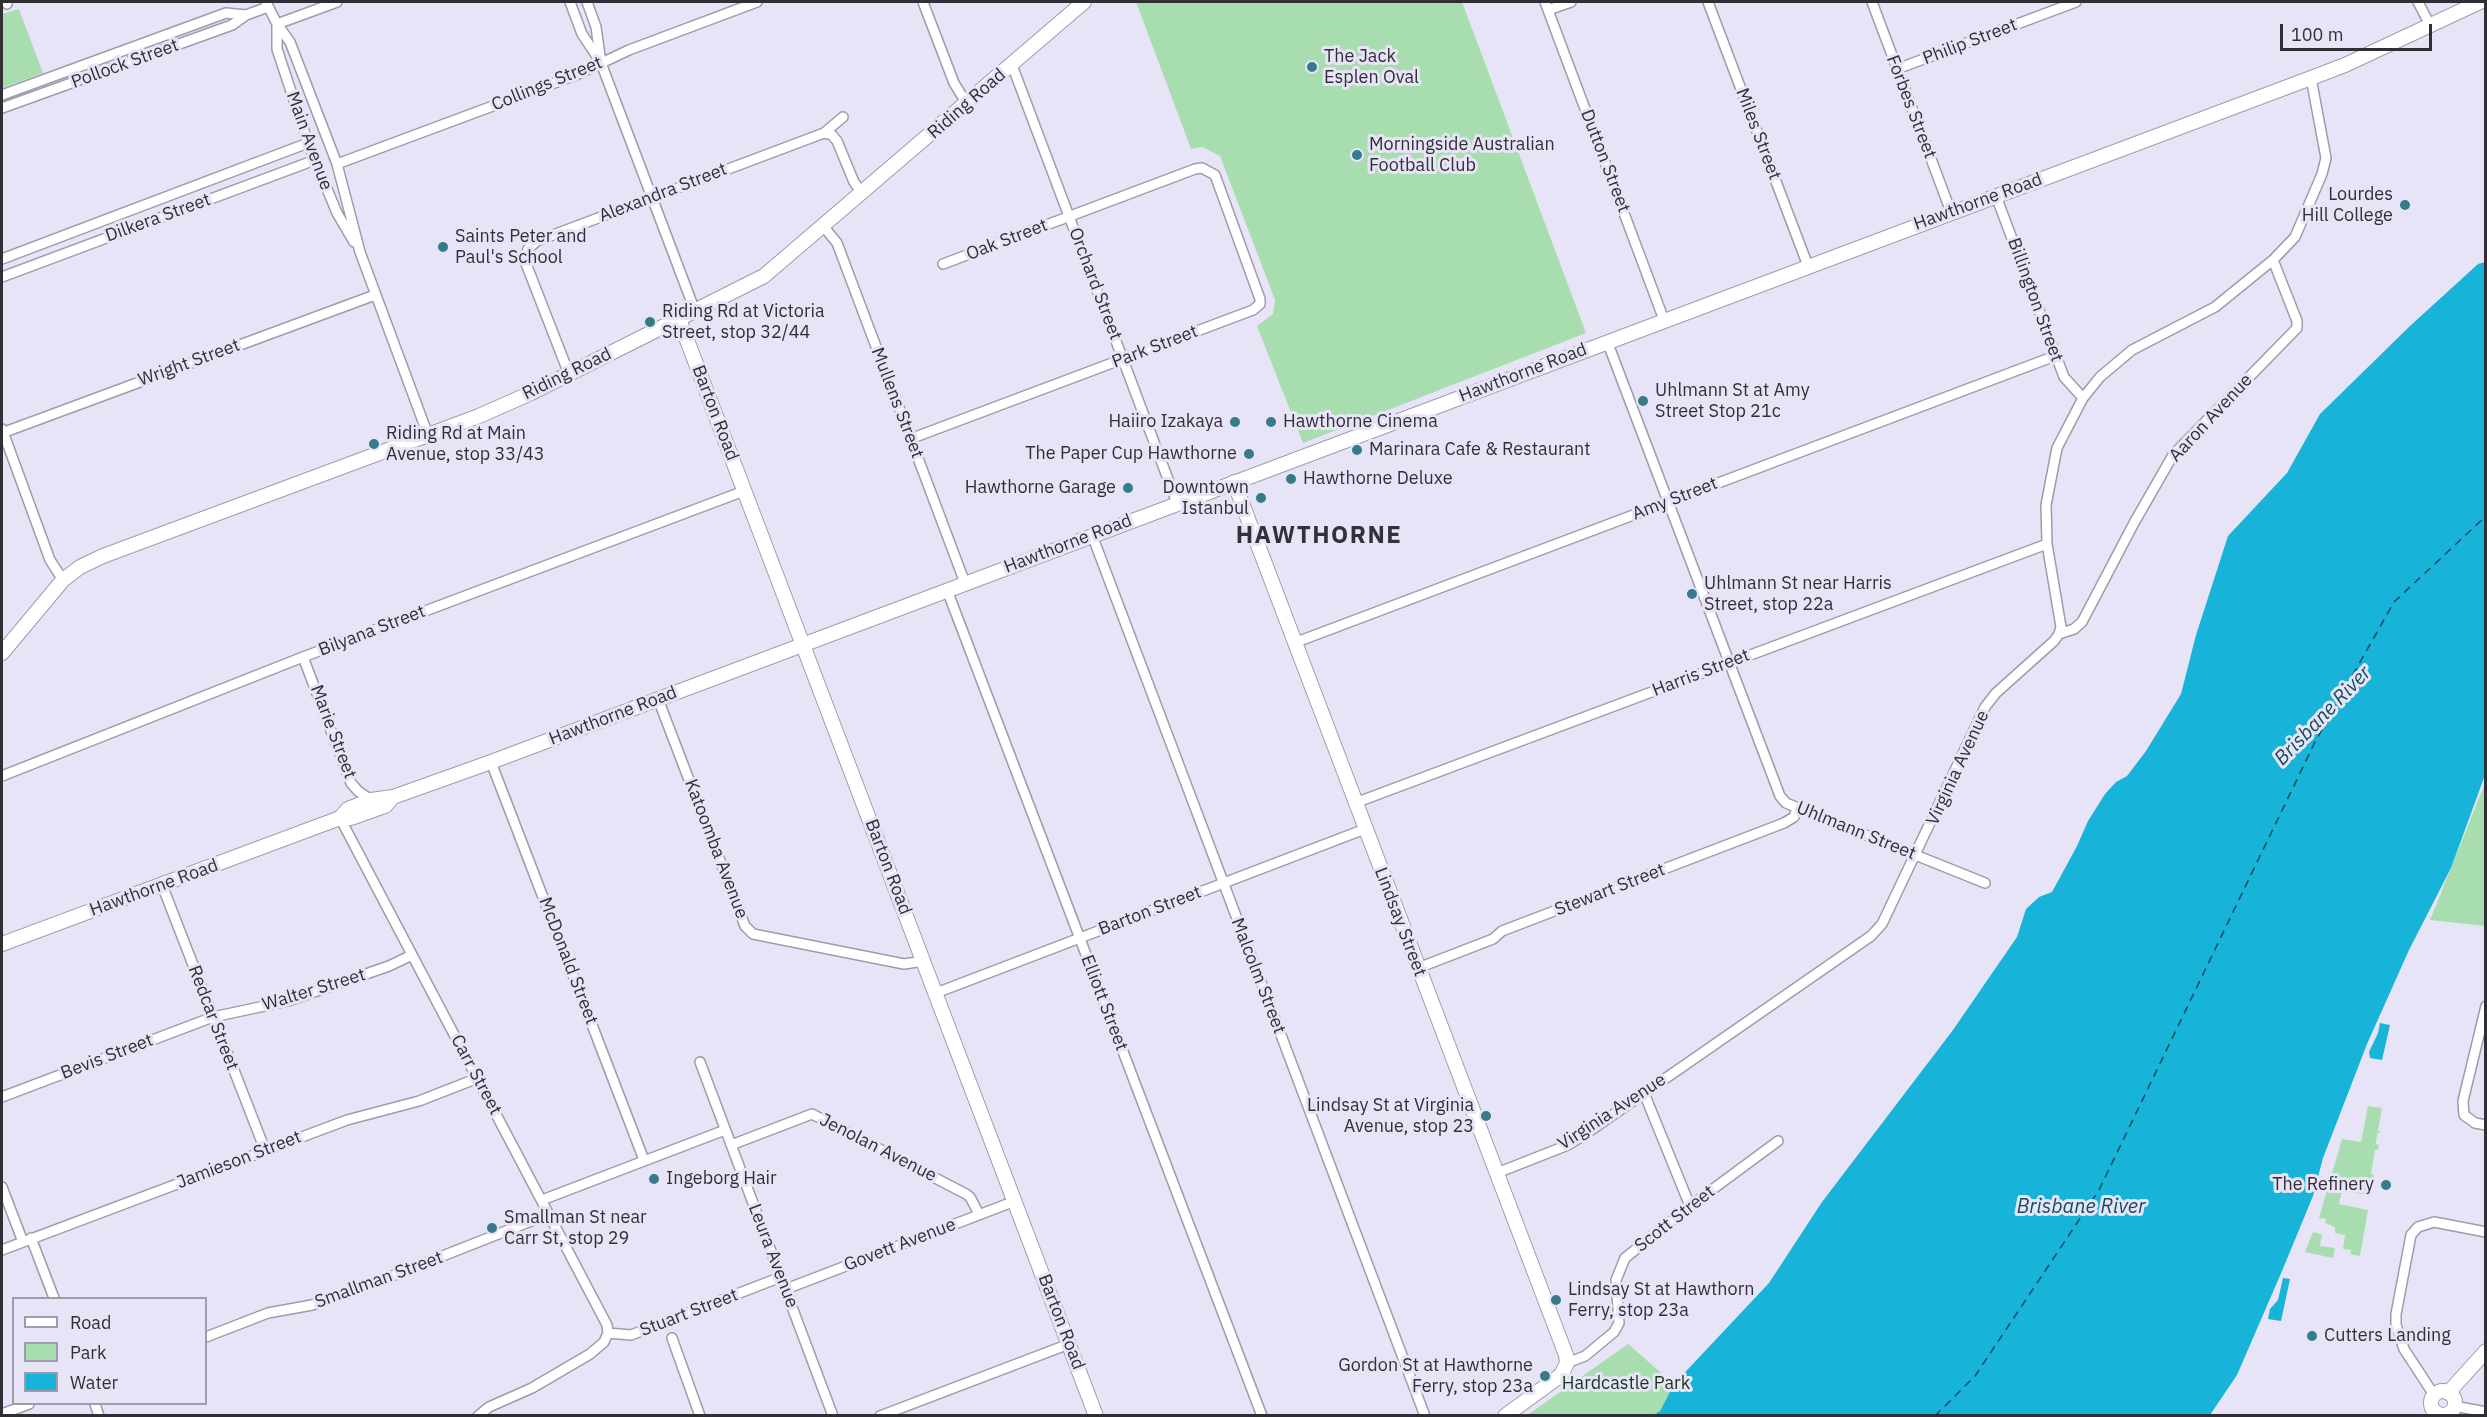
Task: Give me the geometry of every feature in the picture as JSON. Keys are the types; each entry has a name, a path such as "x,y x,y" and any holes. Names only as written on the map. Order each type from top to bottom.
{"street":[{"path":"277,24 337,2"},
{"path":"570,2 582,34 601,63 695,311"},
{"path":"587,2 596,27 601,63"},
{"name":"Collings Street","path":"337,164 576,75 757,2"},
{"path":"923,2 954,83 967,104"},
{"name":"Riding Road","path":"2,653 63,580 80,567 102,556 479,416 569,374 764,276 824,227 1084,2"},
{"path":"1546,6 1572,2"},
{"name":"Miles Street","path":"1708,2 1808,266"},
{"name":"Forbes Street","path":"1872,2 1951,212"},
{"name":"Philip Street","path":"1897,69 2076,2"},
{"path":"2418,2 2430,25"},
{"name":"Hawthorne Road","path":"340,818 348,809 371,800 393,797 491,762 2311,78 2480,2"},
{"name":"Main Avenue","path":"267,4 277,24 290,42 337,164 360,252 428,435"},
{"name":"Pollock Street","path":"2,108 231,25 267,4"},
{"name":"Dutton Street","path":"1546,6 1664,320"},
{"name":"Pollock Street","path":"2,95 226,14 246,15"},
{"name":"Main Avenue","path":"277,24 277,49 308,142 337,213 360,252"},
{"name":"Orchard Street","path":"1012,65 1177,503"},
{"path":"2059,634 2061,627 2047,544 2046,505 2057,448 2083,398 2100,377 2132,350 2215,308 2273,260 2295,237 2322,174 2326,158 2311,78"},
{"name":"Alexandra Street","path":"569,374 525,261 528,249 537,241 824,133 843,117"},
{"path":"824,133 832,135 837,141 854,182 862,193"},
{"name":"Dilkera Street","path":"2,259 308,142"},
{"name":"Dilkera Street","path":"2,277 315,160"},
{"name":"Oak Street","path":"943,264 1195,169 1207,169"},
{"name":"Park Street","path":"910,439 1253,310 1260,304 1215,175 1207,169"},
{"name":"Billington Street","path":"1996,196 2064,377 2083,398"},
{"name":"Mullens Street","path":"824,227 837,243 965,583"},
{"name":"Aaron Avenue","path":"2059,634 2074,629 2082,622 2173,455 2297,328 2273,260"},
{"name":"Wright Street","path":"2,431 375,295"},
{"name":"Barton Road","path":"679,319 1096,1416"},
{"name":"Uhlmann Street","path":"1607,341 1780,796 1786,804 1985,883"},
{"name":"Amy Street","path":"1294,643 2055,356"},
{"path":"2,431 50,560 63,580"},
{"name":"Lindsay Street","path":"1234,482 1567,1363"},
{"name":"Bilyana Street","path":"2,776 303,657 744,491"},
{"name":"Malcolm Street","path":"1092,535 1425,1416"},
{"name":"Harris Street","path":"1355,804 2047,544"},
{"name":"Elliott Street","path":"947,590 1262,1416"},
{"name":"Virginia Avenue","path":"1497,1173 1568,1145 1871,936 1890,912 1985,707 1996,693 2059,634"},
{"name":"Marie Street","path":"303,657 354,786 371,800"},
{"name":"Katoomba Avenue","path":"658,699 745,926 753,934 904,964 924,960"},
{"name":"McDonald Street","path":"491,762 644,1160"},
{"name":"Hawthorne Road","path":"2,945 340,818 351,818 385,806 393,797"},
{"name":"Stewart Street","path":"1418,968 1493,939 1502,931 1784,823 1794,817 1797,808"},
{"name":"Carr Street","path":"340,818 605,1319 608,1333"},
{"name":"Barton Street","path":"936,993 1365,829"},
{"name":"Redcar Street","path":"162,885 265,1150"},
{"name":"Walter Street","path":"213,1017 288,1001 389,966 412,955"},
{"path":"2486,1006 2463,1101 2464,1115 2475,1123 2486,1125"},
{"name":"Bevis Street","path":"2,1097 213,1017"},
{"name":"Leura Avenue","path":"700,1062 833,1416"},
{"name":"Jamieson Street","path":"2,1250 346,1120 419,1101 478,1078"},
{"path":"1644,1093 1690,1206"},
{"name":"Jenolan Avenue","path":"731,1145 812,1114 966,1194 980,1214"},
{"path":"542,1200 725,1130"},
{"name":"Scott Street","path":"1567,1363 1585,1356 1614,1332 1619,1323 1616,1280 1625,1258 1690,1206 1778,1141"},
{"path":"2,1187 53,1297"},
{"name":"Govett Avenue","path":"786,1289 1015,1201"},
{"name":"Smallman Street","path":"207,1336 268,1313 312,1305 354,1291 549,1214"},
{"path":"2486,1232 2434,1222 2418,1227 2411,1234 2396,1314 2396,1325 2407,1355 2446,1398 2486,1412"},
{"name":"Stuart Street","path":"608,1333 631,1335 781,1277"},
{"path":"478,1416 489,1407 532,1388 590,1354 601,1346 608,1333"},
{"path":"672,1338 700,1416"},
{"path":"880,1416 1069,1344"},
{"path":"2438,1414 2432,1405 2446,1398 2486,1351"},
{"path":"1505,1416 1557,1378 1567,1363"},
{"path":"2,1414 26,1405"}],"green space":[{"path":"1136,2 1462,2 1586,333 1303,443 1257,326 1273,314 1275,300 1220,156 1202,147 1191,149"},
{"path":"19,9 43,73 2,88 2,14"},
{"path":"2485,783 2485,926 2430,920 2451,868"},
{"path":"2368,1106 2382,1108 2378,1131 2381,1132 2377,1134 2376,1144 2379,1145 2378,1150 2375,1150 2370,1195 2342,1191 2339,1204 2368,1210 2360,1256 2350,1254 2351,1250 2343,1249 2345,1235 2335,1233 2335,1227 2325,1223 2326,1219 2319,1218 2342,1139 2361,1142"},
{"path":"2313,1232 2322,1234 2320,1246 2335,1248 2333,1258 2305,1252"},
{"name":"Hardcastle Park","path":"1628,1344 1674,1384 1660,1411 1653,1415 1526,1416"}],"water":[{"name":"Brisbane River","path":"2485,262 2485,775 2451,868 2409,950 2367,1044 2323,1158 2313,1196 2282,1271 2237,1375 2210,1415 1653,1415 1660,1411 1674,1384 1769,1283 1822,1202 1953,1030 2017,937 2026,909 2039,897 2052,892 2088,821 2105,794 2116,782 2127,776 2146,751 2181,694 2196,635 2228,536 2287,473 2320,414 2410,326 2478,264"},
{"path":"2380,1023 2390,1025 2382,1060 2370,1058 2369,1052"},
{"path":"2283,1278 2290,1279 2281,1321 2268,1319 2270,1309 2278,1300"}],"ferry route":[{"path":"1935,1416 1975,1376 2099,1190 2315,742 2394,602 2486,516"}],"place":[{"name":"The Jack Esplen Oval","path":"1312,67"},
{"name":"Morningside Australian Football Club","path":"1357,155"},
{"name":"Lourdes Hill College","path":"2405,205"},
{"name":"Saints Peter and Paul's School","path":"443,247"},
{"name":"Riding Rd at Victoria Street, stop 32/44","path":"650,322"},
{"name":"Uhlmann St at Amy Street Stop 21c","path":"1643,401"},
{"name":"Haiiro Izakaya","path":"1235,422"},
{"name":"Hawthorne Cinema","path":"1271,422"},
{"name":"Riding Rd at Main Avenue, stop 33/43","path":"374,444"},
{"name":"Marinara Cafe & Restaurant","path":"1357,450"},
{"name":"The Paper Cup Hawthorne","path":"1249,454"},
{"name":"Hawthorne Deluxe","path":"1291,479"},
{"name":"Hawthorne Garage","path":"1128,488"},
{"name":"Downtown Istanbul","path":"1261,498"},
{"name":"Uhlmann St near Harris Street, stop 22a","path":"1692,594"},
{"name":"Lindsay St at Virginia Avenue, stop 23","path":"1486,1116"},
{"name":"Ingeborg Hair","path":"654,1179"},
{"name":"The Refinery","path":"2386,1185"},
{"name":"Smallman St near Carr St, stop 29","path":"492,1228"},
{"name":"Lindsay St at Hawthorn Ferry, stop 23a","path":"1556,1300"},
{"name":"Cutters Landing","path":"2312,1336"},
{"name":"Gordon St at Hawthorne Ferry, stop 23a","path":"1545,1376"}],"district":[{"name":"HAWTHORNE","path":"1319,536"}]}
